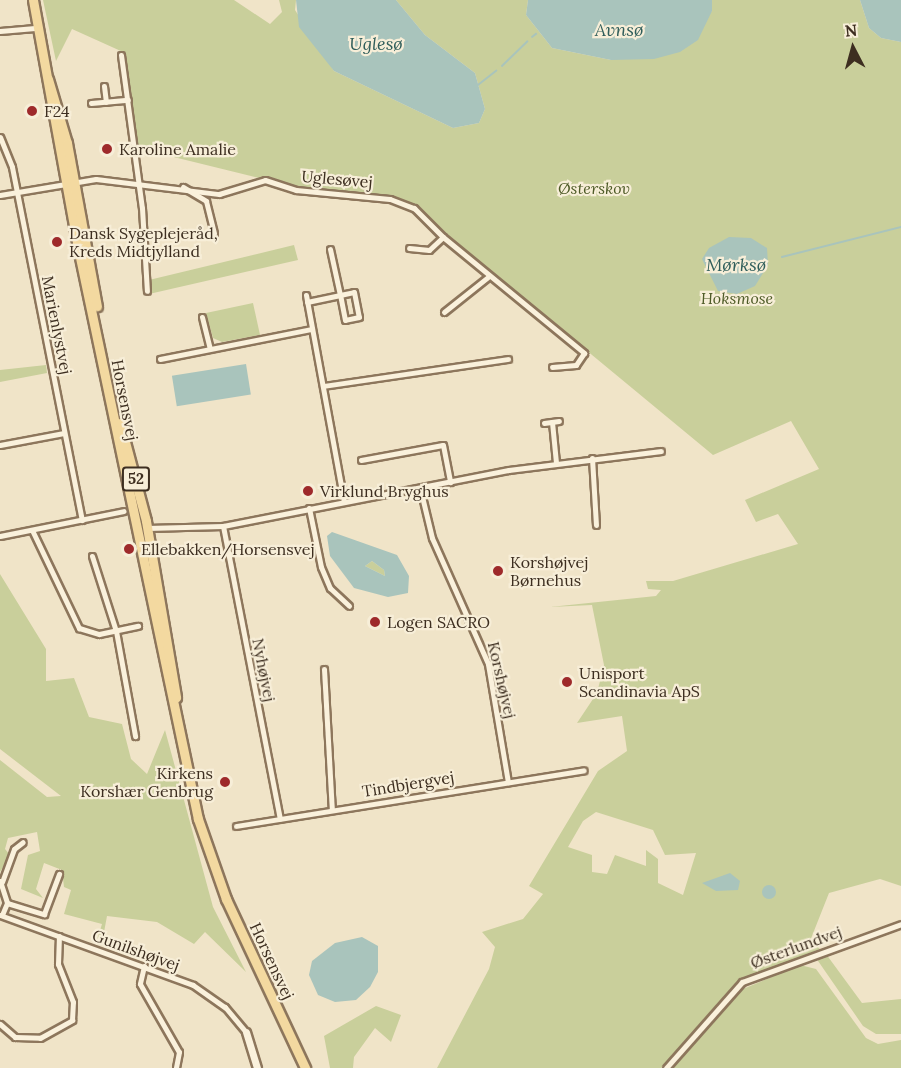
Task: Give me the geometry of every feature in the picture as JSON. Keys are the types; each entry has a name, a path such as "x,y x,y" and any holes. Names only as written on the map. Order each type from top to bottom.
{"main road":[{"name":"Horsensvej","path":"33,0 110,378 147,528 175,693 215,866"},
{"name":"Horsensvej","path":"70,181 124,475 183,759 215,866 305,1068"},
{"name":"52","path":"124,475 124,511"},
{"name":"52","path":"124,475 147,528 145,576"}],"street":[{"path":"0,31 38,28"},
{"path":"121,55 139,182 147,291"},
{"path":"104,86 106,102"},
{"path":"92,103 128,100"},
{"name":"Marienlystvej","path":"0,137 17,192 82,520"},
{"name":"Uglesøvej","path":"0,195 70,181 139,182 219,194 265,180 296,190 390,199 414,208 488,277 584,353 576,364 552,367"},
{"name":"Uglesøvej","path":"183,187 206,201 214,233"},
{"path":"409,248 429,250 443,237"},
{"path":"330,249 340,295 345,320 359,317 354,292 340,295 306,298 344,502"},
{"path":"444,312 488,277"},
{"path":"202,317 210,348"},
{"path":"160,359 312,329"},
{"path":"322,386 508,359"},
{"path":"544,423 560,421"},
{"path":"552,422 556,463"},
{"path":"0,445 64,433"},
{"path":"360,460 444,445 450,482"},
{"path":"147,528 223,526 556,463 661,451"},
{"path":"592,458 596,525"},
{"name":"Korshøjvej","path":"420,488 432,538 488,664 508,782"},
{"path":"309,508 321,567 330,588 349,606"},
{"path":"0,536 124,511"},
{"name":"Nyhøjvej","path":"223,526 280,819"},
{"path":"32,530 72,619 89,633 116,631 138,626"},
{"path":"92,556 116,631 135,736"},
{"path":"324,669 332,810"},
{"name":"Tindbjergvej","path":"237,826 584,770"},
{"path":"23,842 14,849 1,881 7,903 44,914 59,873"},
{"name":"Gunilshøjvej","path":"7,903 1,915 144,966 210,994 246,1032"},
{"name":"Østerlundvej","path":"666,1068 742,982 901,924"},
{"path":"0,1024 15,1036 40,1038 72,1020 73,1002 56,953 59,936"},
{"path":"144,966 140,984 179,1052 177,1068"},
{"path":"246,1032 257,1068"}],"green space":[{"name":"Østerskov","path":"43,0 234,0 270,24 282,12 279,0 296,0 295,10 334,71 453,128 479,123 485,109 475,73 425,35 396,0 528,0 526,15 552,48 611,60 712,11 712,0 860,0 869,28 881,38 901,42 901,886 880,879 829,893 810,941 820,949 738,981 661,1068 437,1068 489,969 495,947 482,932 523,919 543,894 529,886 598,771 627,751 622,716 577,723 597,693 604,665 592,605 550,607 656,596 661,590 648,589 646,581 673,581 798,544 778,514 756,522 745,500 819,469 791,421 713,455 407,202 384,195 296,187 137,148 123,52 72,29 56,61","holes":["596,812 653,830 665,855 696,853 683,895 658,883 658,859 646,850 646,866 615,855 607,874 592,872 592,855 568,847 583,821"]},
{"path":"294,245 298,260 149,294 149,280"},
{"path":"253,303 260,335 222,342 213,338 206,313"},
{"path":"46,365 47,373 0,382 0,370"},
{"path":"372,561 384,570 385,576 365,566"},
{"path":"0,574 46,649 46,681 74,678 89,717 122,724 131,759 147,774 165,730 213,907 246,972 205,932 194,944 157,922 107,916 102,943 97,940 102,924 64,914 71,890 64,887 62,870 44,863 36,889 43,898 21,889 28,855 40,851 37,832 8,838 5,849 10,855 0,872 0,760 47,797 61,796 0,749"},
{"path":"826,954 862,1003 901,999 901,1034 876,1034 863,1026 816,958"},
{"path":"800,965 816,969 866,1038 878,1044 901,1040 901,1068 672,1068 743,989"},
{"path":"376,1006 401,1015 391,1042 375,1028 354,1057 353,1068 330,1068 324,1036"}],"water":[{"name":"Uglesø","path":"296,0 396,0 425,35 475,73 485,109 479,123 453,128 334,71 299,27"},
{"name":"Avnsø","path":"528,0 712,0 712,11 698,40 680,52 654,59 611,60 552,48 526,15"},
{"path":"860,0 901,0 901,42 881,38 869,28"},
{"name":"Mørksø","path":"729,237 751,238 767,248 768,265 755,286 737,294 718,291 702,259 709,248"},
{"path":"246,364 251,395 177,406 172,376"},
{"path":"332,532 397,555 409,576 408,593 388,597 354,588 330,556 327,536","holes":["372,561 384,570 385,576 365,566"]},
{"path":"730,873 740,881 738,890 716,891 702,883"},
{"path":"766,885 772,885 776,892 772,899 766,899 762,895 762,889"},
{"path":"362,937 378,946 378,972 370,987 356,1000 335,1002 318,995 309,975 312,961 335,943"}],"waterway":[{"path":"532,37 536,34"},
{"path":"502,66 527,42"},
{"path":"478,85 496,71"},
{"path":"782,257 901,227"}],"place":[{"name":"F24","path":"32,111"},
{"name":"Karoline Amalie","path":"107,149"},
{"name":"Dansk Sygeplejeråd, Kreds Midtjylland","path":"57,242"},
{"name":"Virklund Bryghus","path":"308,491"},
{"name":"Ellebakken/Horsensvej","path":"129,549"},
{"name":"Korshøjvej Børnehus","path":"498,571"},
{"name":"Logen SACRO","path":"375,622"},
{"name":"Unisport Scandinavia ApS","path":"567,682"},
{"name":"Kirkens Korshær Genbrug","path":"225,782"}],"park label":[{"name":"Hoksmose","path":"737,298"}]}
